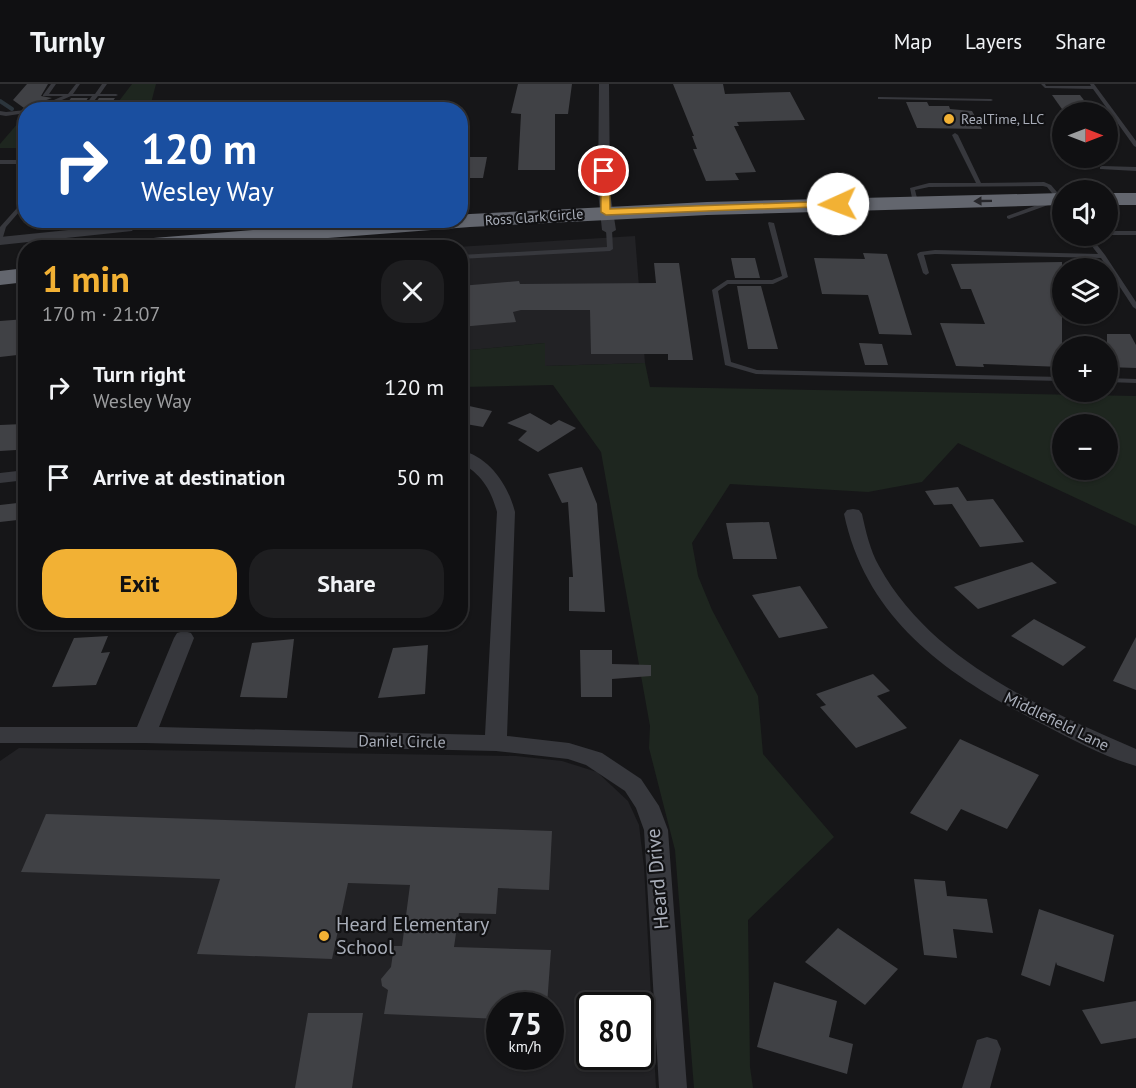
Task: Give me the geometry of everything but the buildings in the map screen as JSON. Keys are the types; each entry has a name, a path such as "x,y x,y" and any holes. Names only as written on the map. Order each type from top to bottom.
{"highway":[{"name":"Ross Clark Circle","path":"468,225 607,221 915,202 1052,205"},
{"name":"Ross Clark Circle","path":"420,240 607,221 771,223 1009,217 1052,207"},
{"name":"Ross Clark Circle","path":"203,240 350,228"},
{"path":"0,259 18,258"},
{"path":"0,278 18,276"}],"street":[{"path":"604,84 607,221"},
{"path":"0,239 80,228"},
{"path":"468,459 476,463 495,481 506,512 496,743"},
{"path":"0,478 18,476"},
{"name":"Middlefield Lane","path":"853,514 863,550 879,582 908,619 948,657 1032,711 1136,758"},
{"path":"146,735 184,638"},
{"name":"Daniel Circle","path":"0,735 146,735 496,743"},
{"name":"Heard Drive","path":"496,743 569,751 594,759 633,785 647,806 656,830 673,1088"},
{"path":"975,1088 987,1049"}],"lane":[{"path":"54,84 45,95 116,95"},
{"path":"54,102 69,96 78,84"},
{"path":"90,102 105,84"},
{"path":"1043,84 1045,87 1093,86 1136,146"},
{"path":"880,98 991,100"},
{"path":"0,121 3,114 18,112"},
{"path":"955,135 979,184"},
{"path":"0,162 18,162"},
{"path":"1102,168 1136,169"},
{"path":"915,202 912,193 914,187 1044,184 1052,191"},
{"path":"0,239 3,227 18,209"},
{"path":"468,257 610,249 607,221"},
{"path":"771,223 785,277 773,282 727,282 715,290 728,363 756,372 1052,379"},
{"path":"1118,233 1136,233"},
{"path":"1095,246 1136,307"},
{"path":"926,273 920,254 935,252 1103,256"},
{"path":"1118,380 1136,381"}],"shaded area":[{"path":"132,84 156,84 151,102 118,102"},
{"path":"18,123 18,148 0,148 0,144"},
{"path":"635,236 645,363 545,366 545,343 468,350 468,246"},
{"path":"545,343 545,366 645,363 650,387 1052,394 1052,402 1118,402 1118,396 1136,396 1136,526 958,443 922,482 868,492 730,484 692,543 698,576 712,610 758,696 763,754 834,837 748,920 750,1067 753,1088 694,1088 675,850 649,748 650,726 601,452 553,385 468,387 468,350"},
{"name":"Heard Elementary School","path":"19,748 516,756 562,761 597,772 628,801 639,825 644,867 651,992 576,992 576,1070 654,1070 654,1051 656,1088 0,1088 0,761"}],"waterway":[{"path":"0,101 12,109"}],"place":[{"name":"RealTime, LLC","path":"949,119"},
{"name":"Heard Elementary School","path":"324,936"}],"route":[{"path":"604,171 606,212 838,204"}]}
